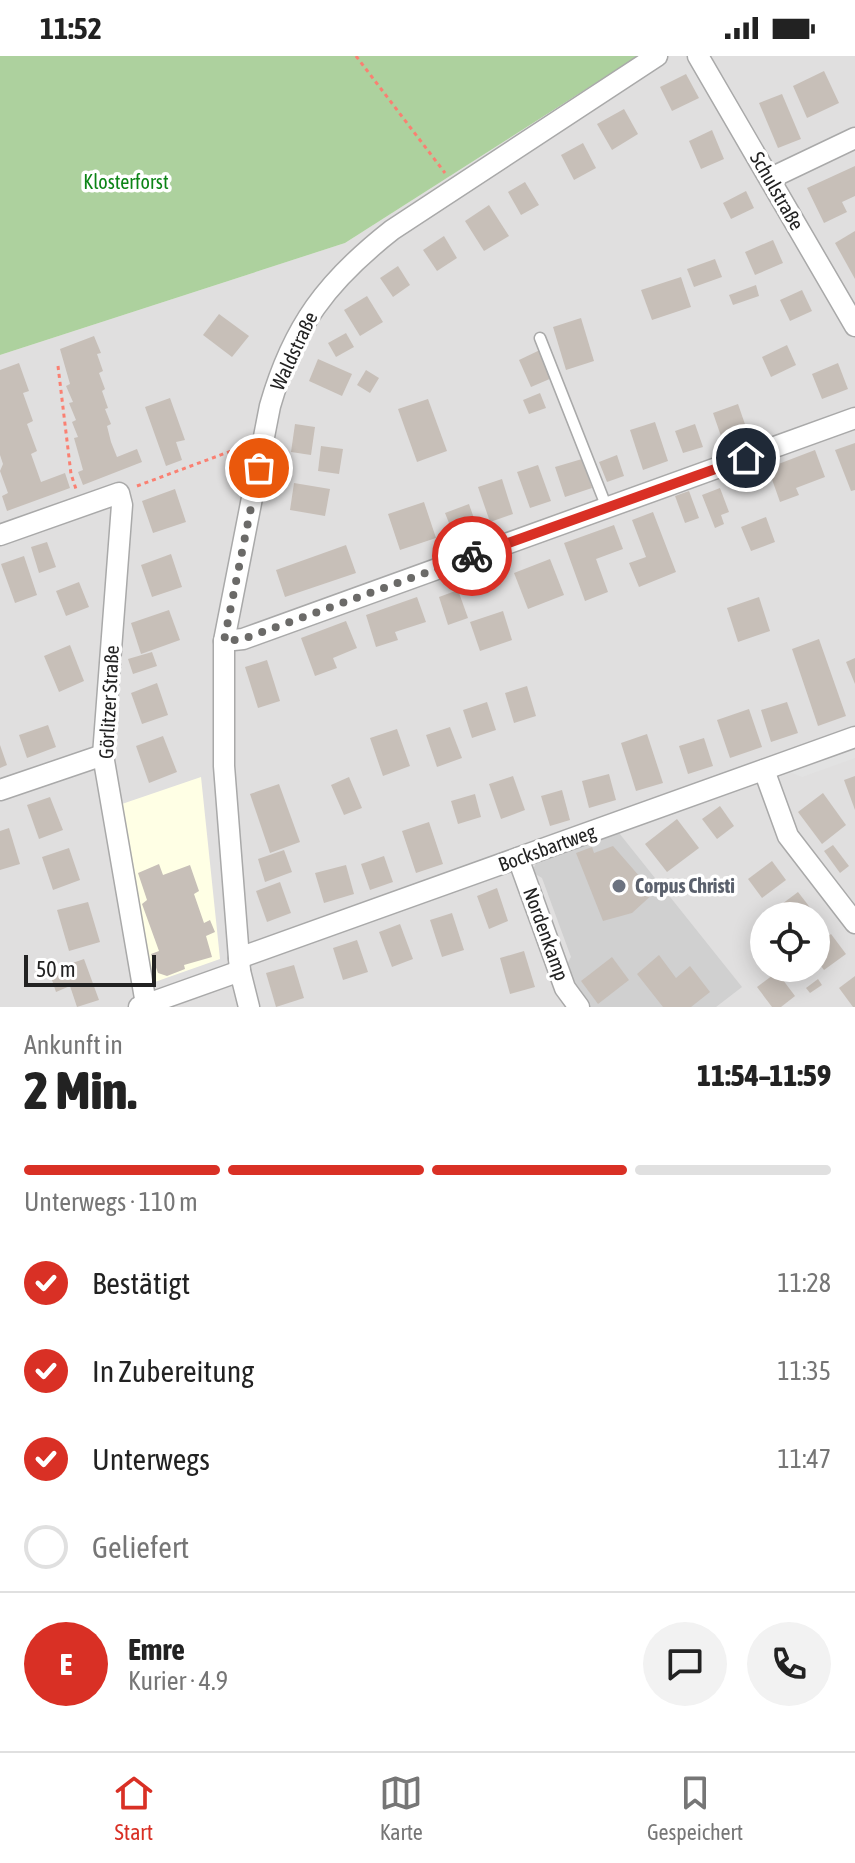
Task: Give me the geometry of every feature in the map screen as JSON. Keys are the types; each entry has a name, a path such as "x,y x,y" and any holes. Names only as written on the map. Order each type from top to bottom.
{"street":[{"name":"Waldstraße","path":"249,1007 239,964 224,766 224,641 280,371 321,295 353,261 456,188 657,56"},
{"name":"Schulstraße","path":"698,56 855,326"},
{"path":"771,178 855,138"},
{"path":"224,641 243,639 855,418"},
{"path":"0,535 119,493"},
{"name":"Görlitzer Straße","path":"119,493 122,505 103,755 143,1006"},
{"name":"Bocksbartweg","path":"143,1006 239,964 518,858 855,737"},
{"path":"0,790 103,755"},
{"path":"764,770 788,836 855,923"},
{"name":"Nordenkamp","path":"518,858 565,988 579,1007"}],"lane":[{"path":"540,338 607,508"}],"path":[{"path":"356,56 456,188"},
{"path":"58,366 71,474 79,498"},
{"path":"119,493 265,439"}],"shaded area":[{"path":"638,56 855,56 855,1007 0,1007 0,355 345,243"},
{"path":"855,746 855,758 802,777 787,771"},
{"path":"201,777 220,959 152,983 119,805"},
{"name":"Corpus Christi","path":"619,833 742,987 716,1007 588,1007 573,987 566,966 571,957 542,878 532,872 536,863"}],"green space":[{"name":"Klosterforst","path":"0,56 638,56 345,243 0,355"}],"building":[{"path":"824,71 839,103 807,118 793,86"},
{"path":"686,74 699,98 672,111 660,87"},
{"path":"782,94 801,139 778,148 759,103"},
{"path":"624,109 638,134 612,150 597,124"},
{"path":"712,130 724,159 701,169 689,141"},
{"path":"583,143 596,168 574,180 561,155"},
{"path":"855,166 855,196 842,202 847,212 824,223 807,188"},
{"path":"525,182 539,205 521,215 508,192"},
{"path":"746,191 754,208 731,219 723,203"},
{"path":"489,205 509,236 484,251 465,221"},
{"path":"855,231 855,279 835,243"},
{"path":"444,236 457,258 437,271 423,250"},
{"path":"773,240 783,263 755,275 745,252"},
{"path":"715,259 722,277 694,287 687,269"},
{"path":"398,266 410,285 393,297 380,278"},
{"path":"681,277 691,307 652,320 641,290"},
{"path":"756,285 759,296 733,305 729,295"},
{"path":"802,290 812,311 790,321 780,300"},
{"path":"367,296 383,322 360,336 344,310"},
{"path":"219,314 249,336 232,357 203,335"},
{"path":"581,318 594,361 566,370 553,327"},
{"path":"346,333 354,347 336,357 328,343"},
{"path":"94,336 101,353 97,354 103,371 99,373 105,389 102,391 111,424 107,426 111,442 117,457 137,449 142,462 83,485 78,472 83,470 74,438 78,437 72,422 76,420 69,403 73,402 66,386 70,384 60,349"},
{"path":"787,345 796,365 771,377 762,357"},
{"path":"540,350 552,378 531,387 519,360"},
{"path":"318,359 352,374 342,396 309,381"},
{"path":"19,363 29,391 23,393 33,421 27,424 37,451 31,454 41,482 65,473 70,488 7,511 2,496 8,493 0,471 3,464 0,455 0,370"},
{"path":"838,363 848,389 822,399 812,374"},
{"path":"366,370 379,378 370,393 357,385"},
{"path":"540,393 546,408 529,414 523,400"},
{"path":"170,398 185,440 176,442 182,460 166,466 145,407"},
{"path":"428,399 447,451 417,462 398,409"},
{"path":"738,404 747,430 722,439 713,413"},
{"path":"655,422 668,461 643,470 630,430"},
{"path":"295,424 315,427 311,455 291,452"},
{"path":"695,424 703,447 683,453 675,431"},
{"path":"855,443 855,490 851,491 835,450"},
{"path":"321,446 343,449 339,474 318,471"},
{"path":"815,450 825,477 796,488 799,495 780,502 768,468"},
{"path":"617,455 624,476 607,482 599,462"},
{"path":"582,459 592,488 565,497 555,467"},
{"path":"538,465 551,501 530,508 517,472"},
{"path":"502,479 513,514 490,522 478,487"},
{"path":"294,483 330,489 325,516 290,510"},
{"path":"720,488 729,512 721,515 724,524 715,528 702,495"},
{"path":"175,489 186,522 153,533 142,501"},
{"path":"689,491 699,518 685,523 675,496"},
{"path":"424,502 436,538 400,550 388,514"},
{"path":"469,504 478,530 455,538 445,513"},
{"path":"653,512 676,572 639,587 629,563 646,557 632,520"},
{"path":"766,517 775,542 751,551 741,527"},
{"path":"614,525 623,549 596,559 608,592 585,601 564,543"},
{"path":"47,542 56,567 39,573 31,547"},
{"path":"346,545 356,573 285,597 276,570"},
{"path":"171,554 182,587 152,597 141,565"},
{"path":"24,556 37,595 15,603 1,564"},
{"path":"550,559 564,595 528,609 514,573"},
{"path":"79,582 89,607 66,616 56,591"},
{"path":"458,590 468,618 448,625 439,597"},
{"path":"417,597 426,622 395,632 398,640 376,647 366,615"},
{"path":"759,597 770,631 738,642 727,608"},
{"path":"169,610 180,640 141,654 131,623"},
{"path":"503,611 512,640 480,651 470,622"},
{"path":"346,621 357,648 333,658 337,668 315,676 301,638"},
{"path":"819,639 846,716 818,726 792,649"},
{"path":"70,645 84,681 59,692 44,656"},
{"path":"152,652 157,666 133,674 128,659"},
{"path":"855,658 855,684 846,662"},
{"path":"267,660 280,701 258,708 245,667"},
{"path":"157,683 168,715 142,724 131,693"},
{"path":"527,686 536,716 514,723 505,693"},
{"path":"487,702 496,730 472,738 463,710"},
{"path":"787,702 798,733 771,742 761,710"},
{"path":"749,709 762,747 730,758 717,720"},
{"path":"48,725 56,747 27,758 19,735"},
{"path":"450,727 462,758 437,767 426,735"},
{"path":"397,729 410,766 383,776 370,738"},
{"path":"647,734 663,783 636,791 621,743"},
{"path":"163,736 177,772 149,783 136,746"},
{"path":"704,738 713,766 688,774 679,746"},
{"path":"0,745 7,765 0,768"},
{"path":"609,774 616,800 589,808 582,781"},
{"path":"513,776 525,810 501,819 489,784"},
{"path":"855,776 855,810 844,780"},
{"path":"349,777 362,808 344,815 331,785"},
{"path":"279,784 300,842 270,853 250,794"},
{"path":"562,790 570,820 550,826 541,796"},
{"path":"823,793 846,825 822,844 798,812"},
{"path":"475,794 481,817 458,824 451,801"},
{"path":"50,797 63,830 39,839 27,805"},
{"path":"720,806 734,826 717,839 702,819"},
{"path":"677,819 699,848 667,872 645,844"},
{"path":"429,822 443,864 416,873 402,831"},
{"path":"9,828 20,864 0,870 0,831"},
{"path":"833,845 849,866 840,873 824,851"},
{"name":"Corpus Christi","path":"613,846 654,893 632,913 603,921 576,853 592,847 594,853"},
{"path":"69,848 80,880 53,890 42,857"},
{"path":"284,850 292,872 265,882 258,859"},
{"path":"384,856 393,882 370,890 361,864"},
{"path":"772,861 786,880 762,898 748,879"},
{"path":"159,864 163,875 190,865 199,891 194,894 204,923 210,920 215,932 206,936 212,957 184,965 185,969 167,976 158,973 151,954 159,951 142,904 147,900 138,873"},
{"path":"346,865 354,894 324,903 315,873"},
{"path":"280,882 291,913 267,922 256,891"},
{"path":"497,888 508,921 489,929 477,896"},
{"path":"798,892 806,902 785,902"},
{"path":"88,902 100,942 69,951 57,910"},
{"path":"452,913 464,950 442,957 430,920"},
{"path":"400,924 413,959 392,967 379,932"},
{"path":"830,935 846,954 830,966"},
{"path":"357,940 368,972 343,980 333,948"},
{"path":"524,951 535,987 510,994 500,958"},
{"path":"659,955 676,978 690,966 710,992 691,1007 663,1007 637,974"},
{"path":"612,957 629,980 598,1004 581,981"},
{"path":"84,959 99,1000 77,1007 70,986 56,992 49,971"},
{"path":"294,965 304,998 276,1007 266,973"},
{"path":"855,976 855,1007 853,1007 839,988"},
{"path":"764,982 784,982 795,996 781,1007 772,1007 757,987"},
{"path":"814,982 822,985 810,993 806,988"}],"way so far":[{"path":"259,468 224,641 243,639 472,556"}],"place":[{"name":"Corpus Christi","path":"619,886"}],"route":[{"path":"472,556 746,458"}]}
